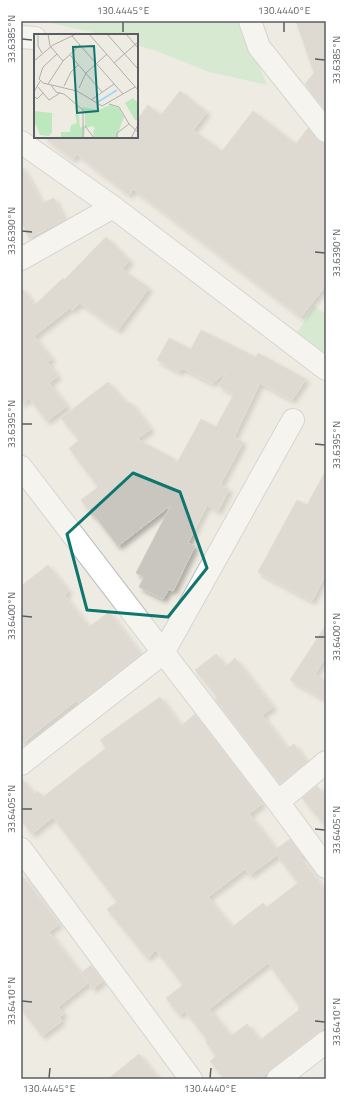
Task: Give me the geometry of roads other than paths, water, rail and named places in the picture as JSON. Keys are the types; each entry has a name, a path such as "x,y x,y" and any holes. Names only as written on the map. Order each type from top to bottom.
{"street":[{"path":"250,21 259,48 326,131"},
{"path":"21,37 34,38"},
{"path":"21,142 113,206 326,369"},
{"path":"21,259 113,206"},
{"path":"21,764 163,653 293,420"},
{"path":"21,467 278,802 326,867"},
{"path":"278,802 326,762"},
{"path":"21,849 191,1079"},
{"path":"278,1079 326,1042"}]}
